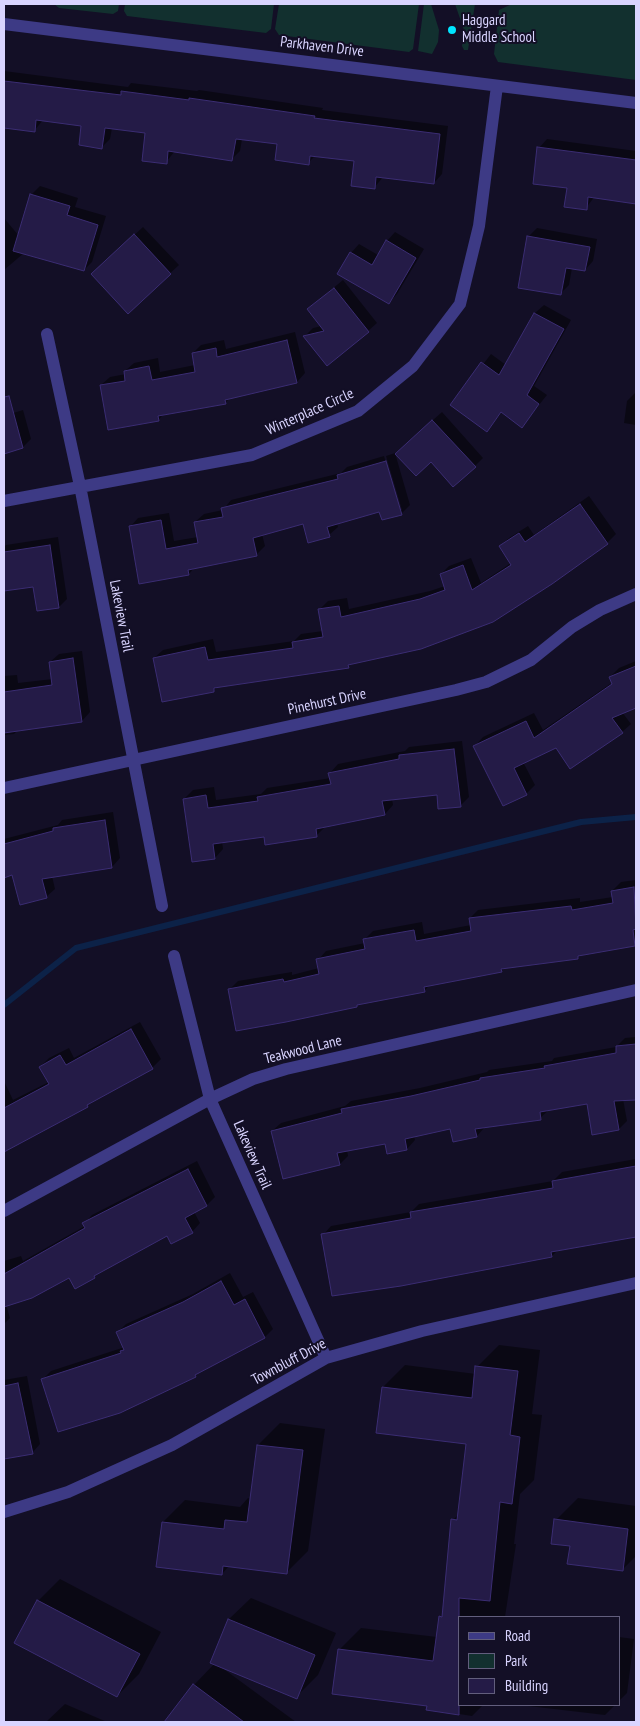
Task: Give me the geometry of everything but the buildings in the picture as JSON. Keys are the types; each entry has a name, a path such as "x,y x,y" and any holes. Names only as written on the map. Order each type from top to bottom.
{"street":[{"name":"Parkhaven Drive","path":"4,24 636,103"},
{"name":"Winterplace Circle","path":"4,501 252,455 358,411 413,366 460,304 479,226 498,86"},
{"name":"Lakeview Trail","path":"47,334 80,486 132,761 162,906"},
{"name":"Pinehurst Drive","path":"4,788 486,682 531,660 572,627 600,610 636,594"},
{"name":"Lakeview Trail","path":"174,956 210,1100 326,1358"},
{"name":"Teakwood Lane","path":"4,1211 210,1100 254,1079 286,1069 636,990"},
{"name":"Townbluff Drive","path":"4,1512 68,1492 172,1445 326,1358 422,1331 636,1283"}],"green space":[{"path":"54,4 119,4 118,11 113,14 59,8"},
{"path":"125,4 274,4 271,29 266,33 127,16 124,11"},
{"path":"279,4 419,4 413,49 409,52 279,35 275,29"},
{"path":"424,4 431,4 439,30 438,42 432,54 418,51"},
{"path":"455,4 475,4 468,50 464,50 462,46 464,30"},
{"path":"512,4 636,4 636,80 498,62 494,54 499,10"}],"waterway":[{"path":"4,1005 76,948 581,822 636,817"}],"place":[{"name":"Haggard Middle School","path":"452,30"}]}
